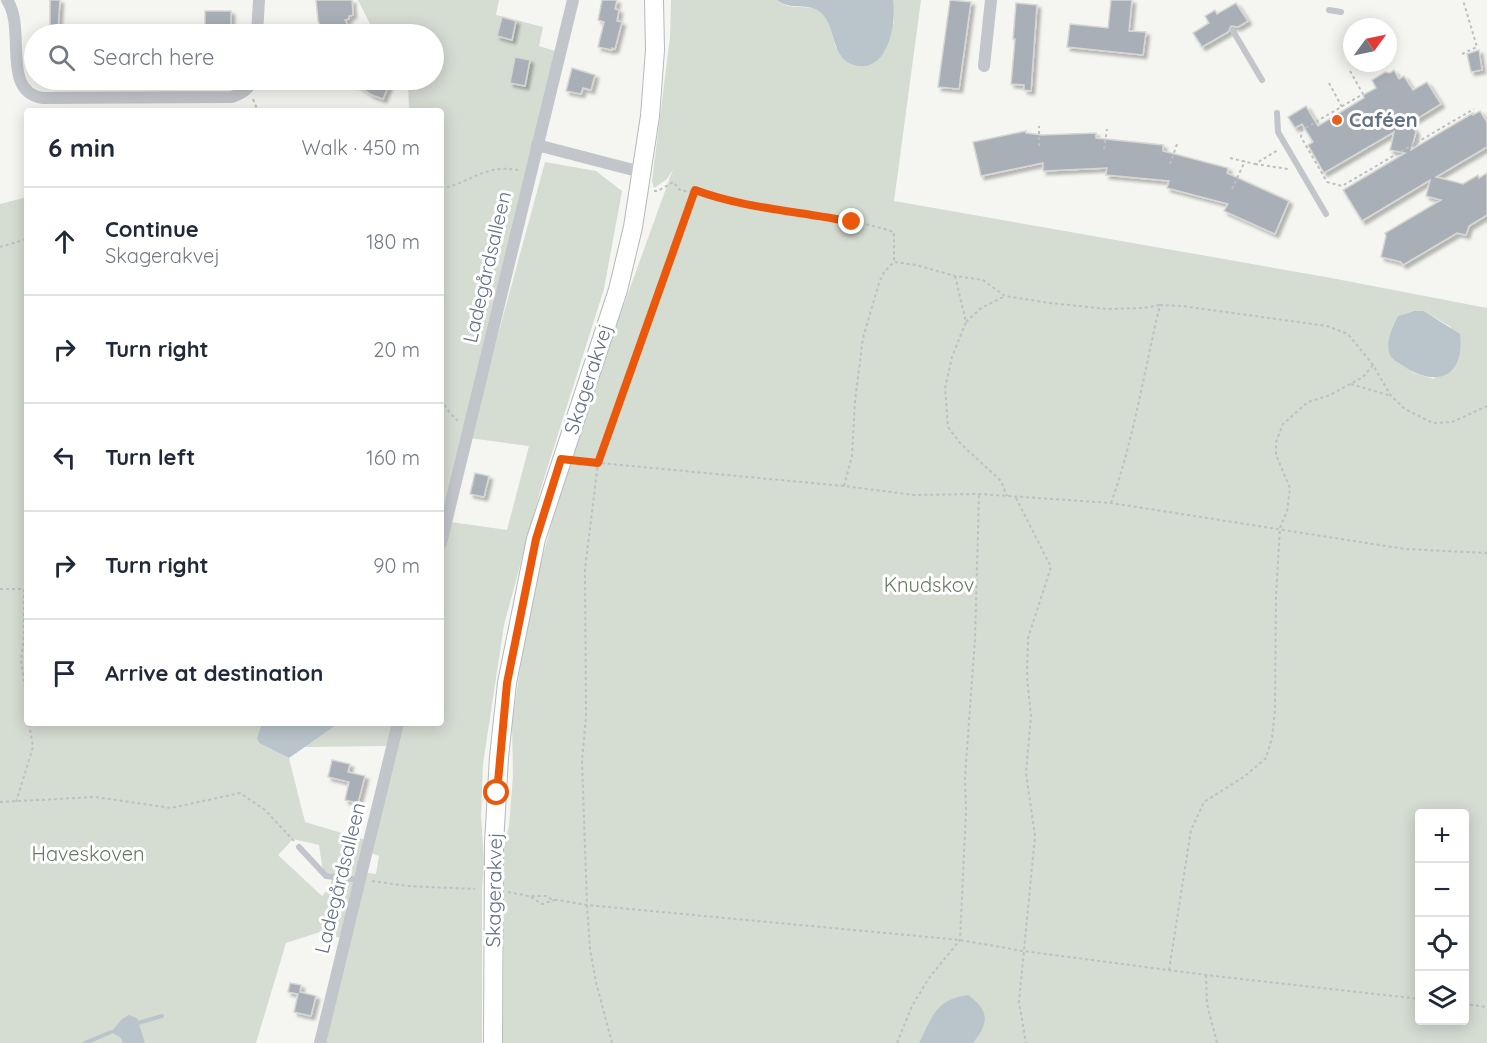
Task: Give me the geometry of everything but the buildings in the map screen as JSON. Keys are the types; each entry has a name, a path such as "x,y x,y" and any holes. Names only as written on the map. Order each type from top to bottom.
{"street":[{"path":"7,0 15,17 16,79 24,90"},
{"path":"259,0 260,24"},
{"name":"Ladegårdsalleen","path":"444,531 573,0"},
{"name":"Skagerakvej","path":"493,1043 494,844 499,757 507,683 536,539 618,290 633,227 650,116 654,61 654,0"},
{"path":"984,66 991,0"},
{"path":"24,90 33,96 43,98 232,97 246,90"},
{"path":"537,145 640,181"},
{"name":"Ladegårdsalleen","path":"320,1043 397,726"}],"lane":[{"path":"1329,10 1341,12"},
{"path":"1233,31 1262,80"},
{"path":"1277,113 1278,132 1326,214"},
{"path":"299,847 326,876 360,879"}],"path":[{"path":"1462,54 1477,47 1463,0"},
{"path":"1351,72 1363,94 1302,130 1301,137 1328,182 1342,186 1474,109"},
{"path":"1329,83 1342,107"},
{"path":"1039,126 1039,146"},
{"path":"1104,150 1107,129"},
{"path":"1170,164 1177,144"},
{"path":"1255,164 1286,146"},
{"path":"1230,158 1293,170 1313,158"},
{"path":"1232,189 1245,161"},
{"path":"444,188 487,170 504,168 530,172"},
{"path":"640,181 658,191 672,182 681,191 695,190 718,199 745,205 819,215 894,232 894,262 884,272 879,283 863,338 855,401 852,456 844,486"},
{"path":"612,1043 590,949 587,905 582,760 586,717 585,569 598,463 695,190"},
{"path":"0,247 24,240"},
{"path":"894,262 983,280 1005,296 1107,309 1160,305 1182,306 1328,326 1348,334 1391,396 1405,409 1433,423 1452,422 1487,406"},
{"path":"955,276 966,322"},
{"path":"1005,296 981,308 966,322 952,357 945,388 948,427 960,443 1001,481 1007,496"},
{"path":"1111,503 1131,439 1143,373 1160,305"},
{"path":"1169,970 1191,830 1204,802 1245,776 1266,758 1272,738 1275,710 1276,595 1280,528 1287,511 1290,488 1276,455 1276,442 1282,424 1308,402 1330,395 1363,377 1372,366"},
{"path":"1350,384 1391,396"},
{"path":"444,404 450,413 469,428"},
{"path":"561,459 844,486 914,495 979,494 1111,503 1405,549 1487,553"},
{"path":"897,1043 912,1006 929,978 960,940 965,777 975,639 979,494"},
{"path":"1016,498 1051,567 1028,638 1027,677 1031,716 1026,772 1035,836 1019,1002 1026,1043"},
{"path":"0,589 24,589 24,638 21,660 24,682"},
{"path":"16,802 33,747 30,726"},
{"path":"0,802 95,797 171,808 240,793 265,810 299,847"},
{"path":"360,879 408,886 475,889"},
{"path":"508,892 546,896 555,900 587,905 960,940 1023,951 1206,975 1415,999"},
{"path":"529,896 542,904 555,900"},
{"path":"1206,975 1207,1004 1217,1043"},
{"path":"1469,1005 1487,1007"}],"green space":[{"path":"358,0 499,0 496,15 543,27 539,46 555,51 444,511 444,108 409,108 408,90 444,90 444,24 370,24"},
{"name":"Knudskov","path":"671,0 777,0 789,6 813,8 823,14 826,19 836,48 894,23 893,0 921,0 894,201 1326,277 1487,308 1487,1043 503,1043 504,847 509,826 513,776 512,723 525,636 540,566 574,443 673,169 667,179 654,188 652,181 670,37","holes":["1414,311 1424,311 1451,327 1434,379 1414,373 1389,352 1398,316"]},
{"path":"545,162 596,171 622,191 604,289 541,488 504,625 483,764 481,815 484,862 482,1043 324,1043 367,873 376,874 379,856 371,853 401,726 444,726 444,549 451,522 507,530 529,446 470,438"},
{"name":"Haveskoven","path":"24,198 24,726 261,726 257,738 259,743 289,758 305,822 365,840 341,938 320,932 286,943 256,1043 0,1043 0,204","holes":["293,839 319,845 323,872 333,874 330,887 322,896 278,855"]},
{"path":"335,726 392,726 388,746 304,747"}],"shaded area":[{"path":"777,0 893,0 893,21 888,44 875,62 866,66 854,65 841,56 829,25 820,12 810,7 787,5"},
{"path":"1414,311 1424,311 1460,334 1458,361 1453,370 1445,375 1436,377 1414,372 1392,358 1390,354 1389,338 1398,316"},
{"path":"261,726 335,726 289,758 259,743 257,738"},
{"path":"968,995 980,1006 985,1018 982,1029 973,1043 919,1043 932,1017 942,1005 957,997"},
{"path":"129,1015 137,1018 145,1043 123,1043 121,1038 111,1032 122,1019"}],"waterway":[{"path":"138,1023 162,1016"},
{"path":"85,1043 111,1032"}],"place":[{"name":"Caféen","path":"1337,120"}],"route":[{"path":"497,793 507,683 521,606 536,539 561,459 598,463 695,190 718,199 745,205 852,222"}]}
